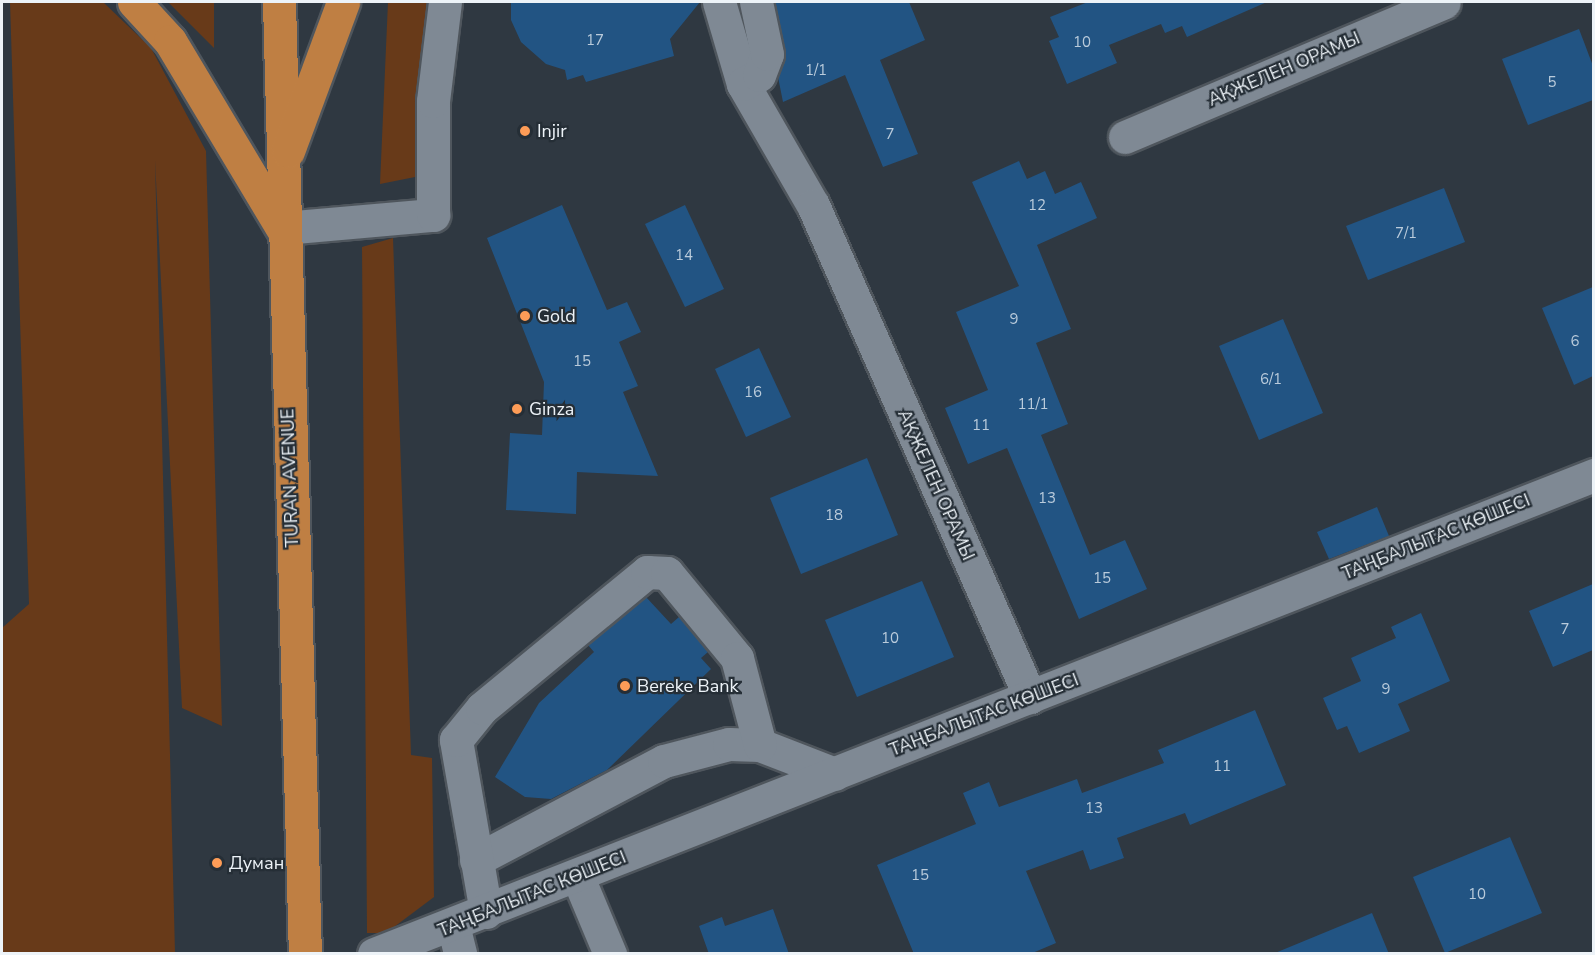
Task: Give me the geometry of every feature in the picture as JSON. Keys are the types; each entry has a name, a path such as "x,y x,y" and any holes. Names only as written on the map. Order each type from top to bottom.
{"main road":[{"path":"134,2 170,41 283,228"},
{"name":"TURAN AVENUE","path":"279,2 281,169 305,954"},
{"path":"281,169 343,2"}],"street":[{"path":"283,228 432,215 433,101 445,2"},
{"name":"АҚЖЕЛЕН ОРАМЫ","path":"719,2 743,84 793,164 1030,697"},
{"path":"743,84 759,75 767,54 756,2"},
{"name":"АҚЖЕЛЕН ОРАМЫ","path":"1125,137 1444,2"},
{"name":"ТАҢБАЛЫТАС КӨШЕСІ","path":"374,954 456,939 486,912 1593,475"},
{"path":"486,912 456,740 482,708 646,572 667,573 738,658 760,745"},
{"path":"476,860 664,761 729,744 760,745 835,774"},
{"path":"577,875 610,954"}],"shaded area":[{"path":"10,2 103,2 151,48 206,151 222,726 182,708 155,160 175,953 2,953 2,628 29,604"},
{"path":"168,2 214,2 214,48"},
{"path":"388,2 432,2 425,175 380,184"},
{"path":"393,238 411,755 432,758 434,897 386,933 367,933 362,247"}],"building":[{"path":"511,2 700,2 670,39 674,56 586,82 583,75 567,80 565,70 546,64 521,42 511,20"},
{"path":"775,2 909,2 925,40 880,60 918,154 883,167 845,75 783,102 778,77 785,50"},
{"path":"1088,2 1267,2 1187,37 1182,26 1165,33 1161,24 1109,45 1117,63 1067,84 1049,41 1059,37 1050,17"},
{"path":"1579,29 1593,66 1593,100 1528,125 1502,59"},
{"path":"1019,161 1027,179 1045,171 1055,194 1081,182 1097,218 1037,245 1071,329 1036,343 1068,424 1041,435 1090,555 1125,540 1147,589 1079,619 1007,448 968,464 945,408 988,390 956,312 1019,286 972,182"},
{"path":"1444,188 1465,242 1368,280 1346,226"},
{"path":"562,205 607,310 627,302 641,332 619,342 638,386 623,392 658,476 577,472 576,514 506,510 510,433 542,435 544,382 487,238"},
{"path":"685,205 724,289 685,307 645,224"},
{"path":"1593,287 1593,376 1574,385 1542,308"},
{"path":"1283,319 1323,413 1259,440 1219,346"},
{"path":"759,348 791,417 746,437 715,369"},
{"path":"867,458 898,535 801,574 770,498"},
{"path":"1377,507 1389,536 1329,559 1317,532"},
{"path":"922,581 954,657 857,697 825,620"},
{"path":"1593,584 1593,650 1553,667 1529,611"},
{"name":"Bereke Bank","path":"646,597 671,624 679,617 708,652 701,658 711,669 607,770 551,799 525,797 495,777 539,703 594,652 588,645"},
{"path":"1421,613 1450,681 1398,704 1410,731 1359,753 1347,726 1337,730 1323,698 1361,681 1351,658 1396,638 1391,627"},
{"path":"1255,710 1286,785 1190,825 1185,813 1117,838 1124,858 1090,870 1083,850 1026,871 1056,943 1030,954 914,954 877,865 976,824 963,793 989,782 999,807 1077,779 1082,793 1164,763 1158,750"},
{"path":"1510,837 1542,913 1445,953 1413,877"},
{"path":"773,909 789,954 709,954 699,926 722,917 725,926"},
{"path":"1372,913 1389,954 1275,954 1275,953"}],"place":[{"name":"Injir","path":"525,131"},
{"name":"Gold","path":"525,316"},
{"name":"Ginza","path":"517,409"},
{"name":"Bereke Bank","path":"625,686"},
{"name":"Думан","path":"217,863"}]}
